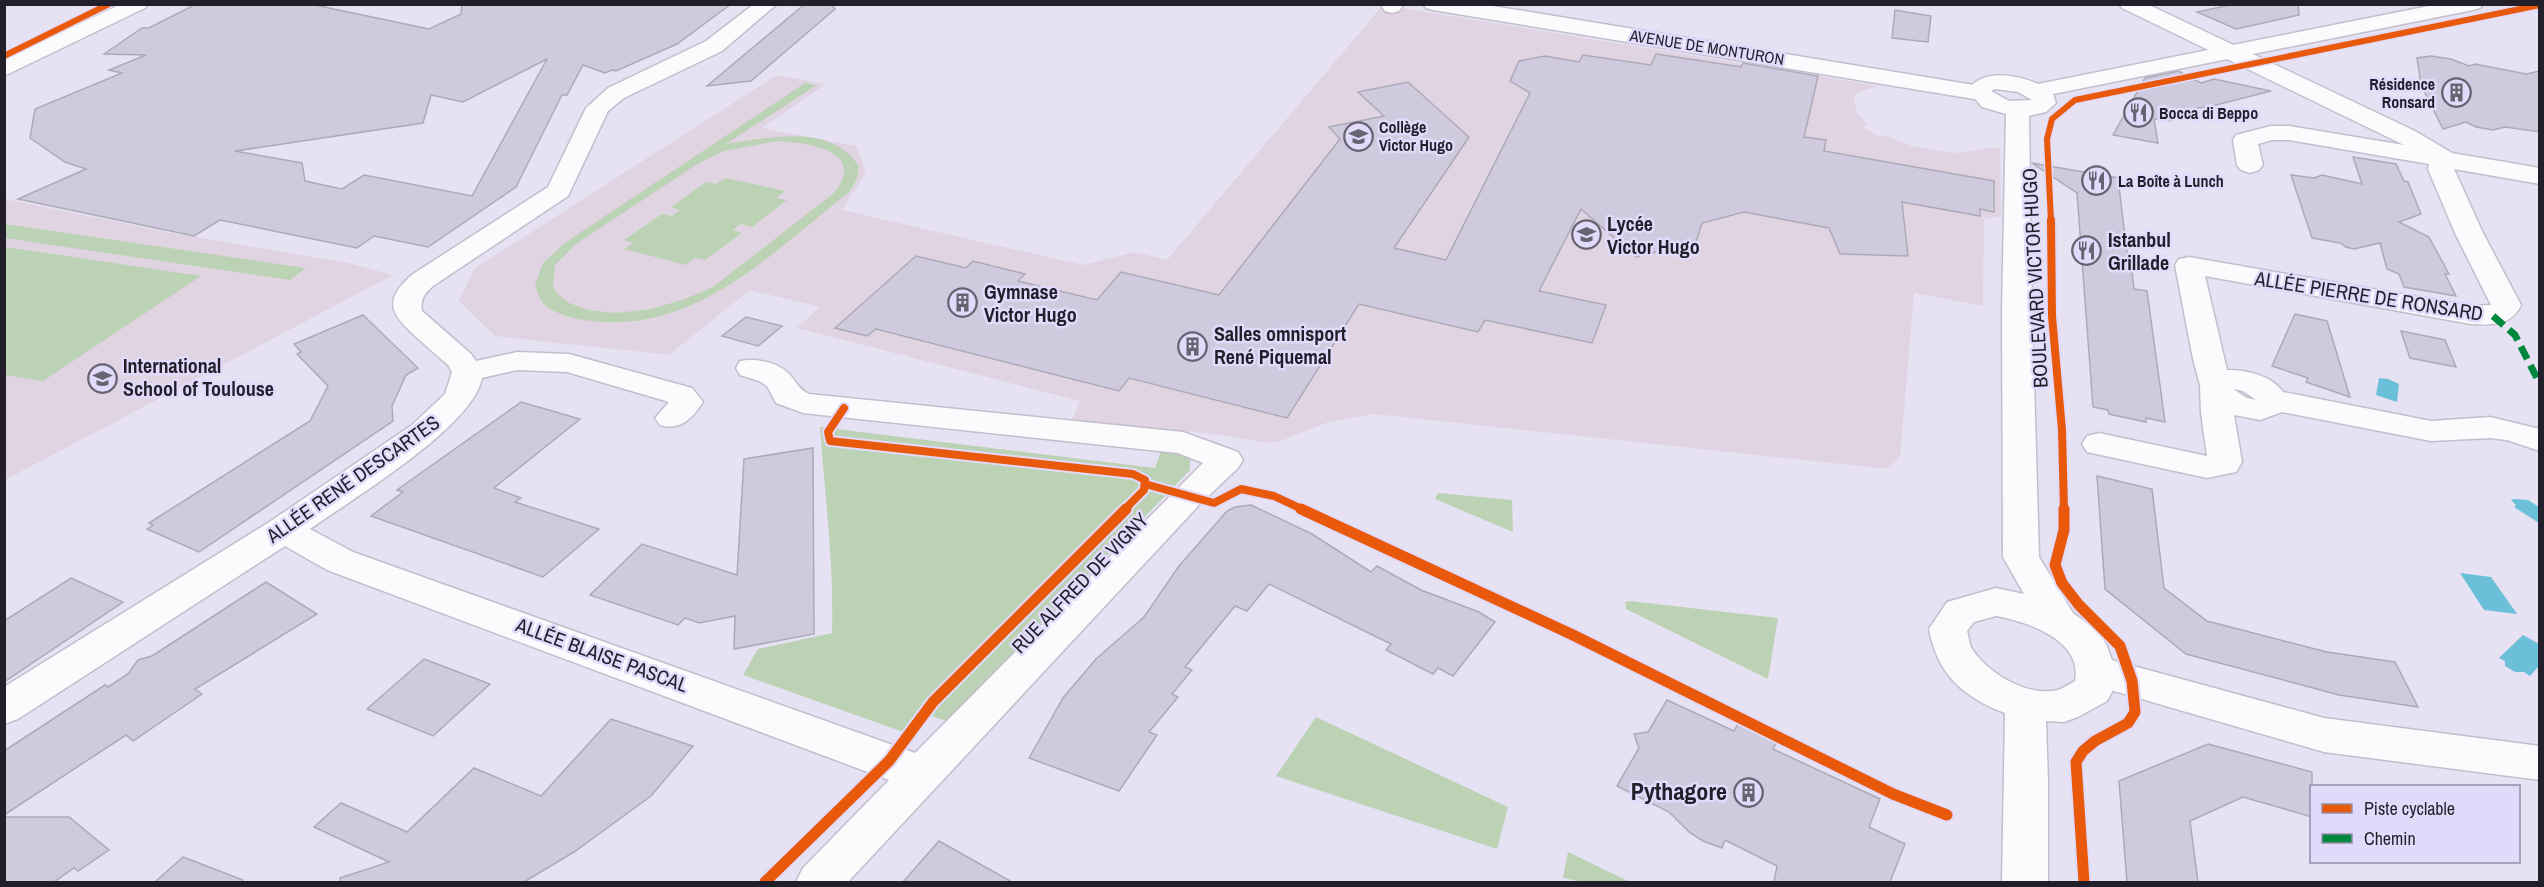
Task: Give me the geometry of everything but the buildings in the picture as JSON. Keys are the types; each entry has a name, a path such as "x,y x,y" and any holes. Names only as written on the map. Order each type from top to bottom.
{"street":[{"path":"4,69 138,4"},
{"path":"671,418 687,402 681,395 569,363 517,361 467,372 460,360 406,312 407,298 423,280 559,191 598,108 604,100 714,46 767,4"},
{"name":"AVENUE DE MONTURON","path":"1433,4 1534,11 1980,93 1994,103 2027,100"},
{"path":"2129,4 2406,136 2443,158"},
{"path":"2027,100 2230,52 2473,4"},
{"name":"BOULEVARD VICTOR HUGO","path":"2027,100 2016,134 2019,168 2017,309 2021,556 2058,621"},
{"path":"2250,165 2245,140 2279,133 2443,158 2486,168 2540,176"},
{"name":"ALLÉE PIERRE DE RONSARD","path":"2099,444 2207,467 2224,464 2217,414 2217,388 2208,359 2189,265 2471,315 2493,316 2504,310 2506,305 2469,233 2441,169 2443,158"},
{"name":"RUE ALFRED DE VIGNY","path":"751,368 775,376 781,381 787,396 803,402 1183,443 1226,460 1184,500 819,882"},
{"name":"ALLÉE RENÉ DESCARTES","path":"4,708 285,530 434,424 450,409 460,395 466,383 467,372"},
{"path":"2217,388 2231,402 2253,409 2270,407 2273,400 2418,429 2452,432 2484,427 2510,430 2540,441"},
{"name":"ALLÉE BLAISE PASCAL","path":"285,530 340,561 922,774"},
{"path":"1979,603 1996,602 2027,607 2058,621 2080,639 2093,657 2097,671 2093,690 2074,704 2046,707 2025,704 2008,699 1977,681 1953,655 1946,633 1949,622 1957,612 1979,603 2006,580 2021,556"},
{"path":"2097,671 2324,735 2371,743 2540,763"},
{"path":"2025,704 2027,781 2025,882"}],"shaded area":[{"name":"Lycée Victor Hugo","path":"1383,5 1880,86 1861,91 1855,95 1854,100 1857,113 1868,125 1863,127 1878,136 1886,136 1915,147 1953,153 2000,147 2001,216 1984,219 1983,306 1914,293 1900,457 1888,469 1374,414 1329,422 1281,441 1267,443 1222,435 1072,420 1080,401 797,328 820,307 750,290 669,355 495,336 459,301 474,269 777,75 826,84 762,128 856,146 866,172 842,210 1083,265 1134,252 1167,260"},
{"name":"International School of Toulouse","path":"5,199 167,232 348,263 393,275 5,480"}],"green space":[{"path":"805,83 817,85 726,144 780,137 815,138 832,143 846,152 859,166 857,179 849,192 792,239 731,284 665,315 630,322 592,321 567,316 550,309 542,301 535,285 543,263 566,242","holes":["777,141 804,144 830,152 839,158 844,167 843,179 834,193 713,287 685,299 651,309 615,313 588,310 569,303 553,287 555,265 576,244 699,163 724,151"]},
{"path":"726,178 785,191 776,198 787,200 752,227 740,224 733,230 742,233 705,260 695,258 686,265 624,249 633,243 624,240 662,214 672,216 680,210 671,207 706,182 716,184"},
{"path":"5,224 306,268 290,280 5,238"},
{"path":"6,247 201,276 43,381 5,375"},
{"path":"820,427 1155,468 1161,451 1173,451 1190,458 1190,470 947,721 927,715 909,734 743,675 758,649 832,633 830,556"},
{"path":"1438,493 1512,500 1513,532 1435,499"},
{"path":"1625,602 1778,618 1768,679 1626,609"},
{"path":"1316,717 1508,807 1497,849 1276,776"},
{"path":"1568,852 1630,882 1582,882 1563,878"}],"water":[{"path":"2379,378 2399,384 2397,402 2376,395"},
{"path":"2511,500 2528,500 2539,507 2539,523 2514,507 2516,505"},
{"path":"2460,573 2491,577 2517,614 2484,610"},
{"path":"2523,635 2539,644 2539,666 2530,676 2524,672 2515,672 2505,666 2505,661 2499,658"}],"marked path":[{"path":"2493,316 2515,335 2540,384"}],"cycle path":[{"path":"4,56 109,4"},
{"path":"2084,882 2076,762 2083,751 2095,741 2128,723 2135,712 2132,681 2120,646 2079,605 2062,583 2055,565 2064,530 2062,430 2052,316 2047,139 2052,119 2075,100 2540,5"},
{"path":"765,882 889,761 933,702 1144,490 1145,480 1133,474 830,441 828,432 844,408"},
{"path":"1145,484 1214,503 1241,489 1274,496 1573,635 1893,794 1947,815"}],"place":[{"name":"Résidence Ronsard","path":"2456,93"},
{"name":"Bocca di Beppo","path":"2138,113"},
{"name":"Collège Victor Hugo","path":"1358,136"},
{"name":"La Boîte à Lunch","path":"2097,181"},
{"name":"Lycée Victor Hugo","path":"1586,235"},
{"name":"Istanbul Grillade","path":"2087,251"},
{"name":"Gymnase Victor Hugo","path":"963,303"},
{"name":"Salles omnisport René Piquemal","path":"1193,346"},
{"name":"International School of Toulouse","path":"102,378"},
{"name":"Pythagore","path":"1748,792"}]}
